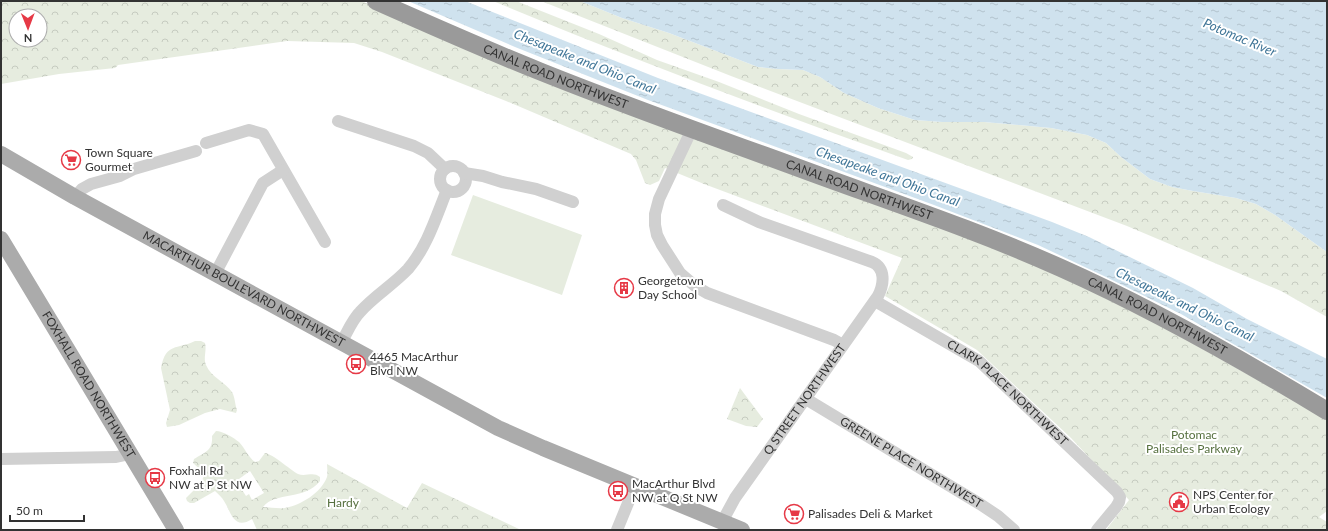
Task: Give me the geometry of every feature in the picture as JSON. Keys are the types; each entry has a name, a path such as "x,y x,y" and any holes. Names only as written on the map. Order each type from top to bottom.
{"highway":[{"name":"CANAL ROAD NORTHWEST","path":"376,1 539,71 991,239 1057,266 1215,347 1327,411"}],"main road":[{"name":"MACARTHUR BOULEVARD NORTHWEST","path":"1,164 31,173 498,428 742,530"},
{"name":"FOXHALL ROAD NORTHWEST","path":"1,239 176,530"}],"street":[{"path":"338,121 414,146 428,154 445,168"},
{"path":"692,129 659,199 655,214 657,235 676,267 689,281 707,293 830,339 843,346"},
{"path":"206,143 249,130 263,134 326,242"},
{"path":"75,197 82,189 91,184 120,176 134,169 196,151"},
{"path":"456,166 462,170 464,174 465,181 463,187 457,191 450,192 440,182 441,175 445,168 456,166"},
{"path":"215,274 263,183 283,170"},
{"path":"464,174 483,176 502,182 536,189 573,202"},
{"path":"341,343 358,313 403,274 416,258 430,234 447,190"},
{"name":"Q STREET NORTHWEST","path":"722,522 733,502 876,300 881,291 883,276 879,266 872,262 759,222 723,205"},
{"name":"CLARK PLACE NORTHWEST","path":"876,300 984,365 1113,488 1120,497 1118,505 1097,530"},
{"name":"GREENE PLACE NORTHWEST","path":"806,399 990,510 1014,530"},
{"path":"1,459 116,457 130,454"},
{"path":"617,530 635,486"}],"green space":[{"name":"Potomac Palisades Parkway","path":"1,1 361,1 428,30 1014,254 1130,308 1327,419 1327,511 1319,517 1327,522 1327,530 1106,530 1129,500 1071,438 977,350 885,296 902,258 665,168 659,181 650,185 645,183 636,160 631,154 506,101 382,52 354,43 287,41 118,65 115,68 59,74 1,84"},
{"path":"493,1 516,1 599,34 657,60 719,82 799,114 906,153 913,157 912,159 908,160 751,103"},
{"path":"541,1 580,1 622,18 669,33 758,67 803,70 820,77 844,93 878,108 915,120 942,122 984,122 1051,128 1087,135 1106,143 1121,157 1150,179 1172,187 1236,198 1256,204 1275,215 1327,252 1327,317 1281,291 1127,226 731,76"},
{"path":"473,195 582,235 562,295 451,255"},
{"path":"195,341 205,343 206,365 211,373 232,392 237,410 236,413 220,409 205,413 179,425 167,427 166,423 170,410 161,368 163,360 169,350"},
{"path":"740,388 763,419 757,427 746,426 727,419"},
{"name":"Hardy","path":"216,431 222,432 231,437 239,442 250,458 255,462 259,461 265,453 272,456 298,474 315,474 320,477 320,481 306,491 275,499 263,507 285,508 304,501 310,497 324,483 327,477 327,464 407,508 422,483 521,530 257,530 252,519 241,523 234,519 221,497 215,491 194,503 187,501 186,498 200,484 205,474 193,463 194,459 205,453 210,448 212,436","holes":["250,471 264,493 252,500 249,494 246,496 239,485 241,483 239,479"]}],"water":[{"name":"Chesapeake and Ohio Canal","path":"408,1 465,1 658,78 1052,222 1089,237 1193,288 1247,319 1327,359 1327,398 1181,314 1038,245 934,205 648,100 515,47"},
{"name":"Potomac River","path":"580,1 1327,1 1327,252 1275,215 1256,204 1236,198 1172,187 1150,179 1121,157 1106,143 1087,135 1051,128 984,122 942,122 915,120 878,108 844,93 820,77 803,70 758,67 669,33 622,18"}],"place":[{"name":"Town Square Gourmet","path":"71,160"},
{"name":"Georgetown Day School","path":"624,288"},
{"name":"4465 MacArthur Blvd NW","path":"356,364"},
{"name":"Foxhall Rd NW at P St NW","path":"155,478"},
{"name":"MacArthur Blvd NW at Q St NW","path":"618,491"},
{"name":"NPS Center for Urban Ecology","path":"1179,502"},
{"name":"Palisades Deli & Market","path":"794,514"}]}
